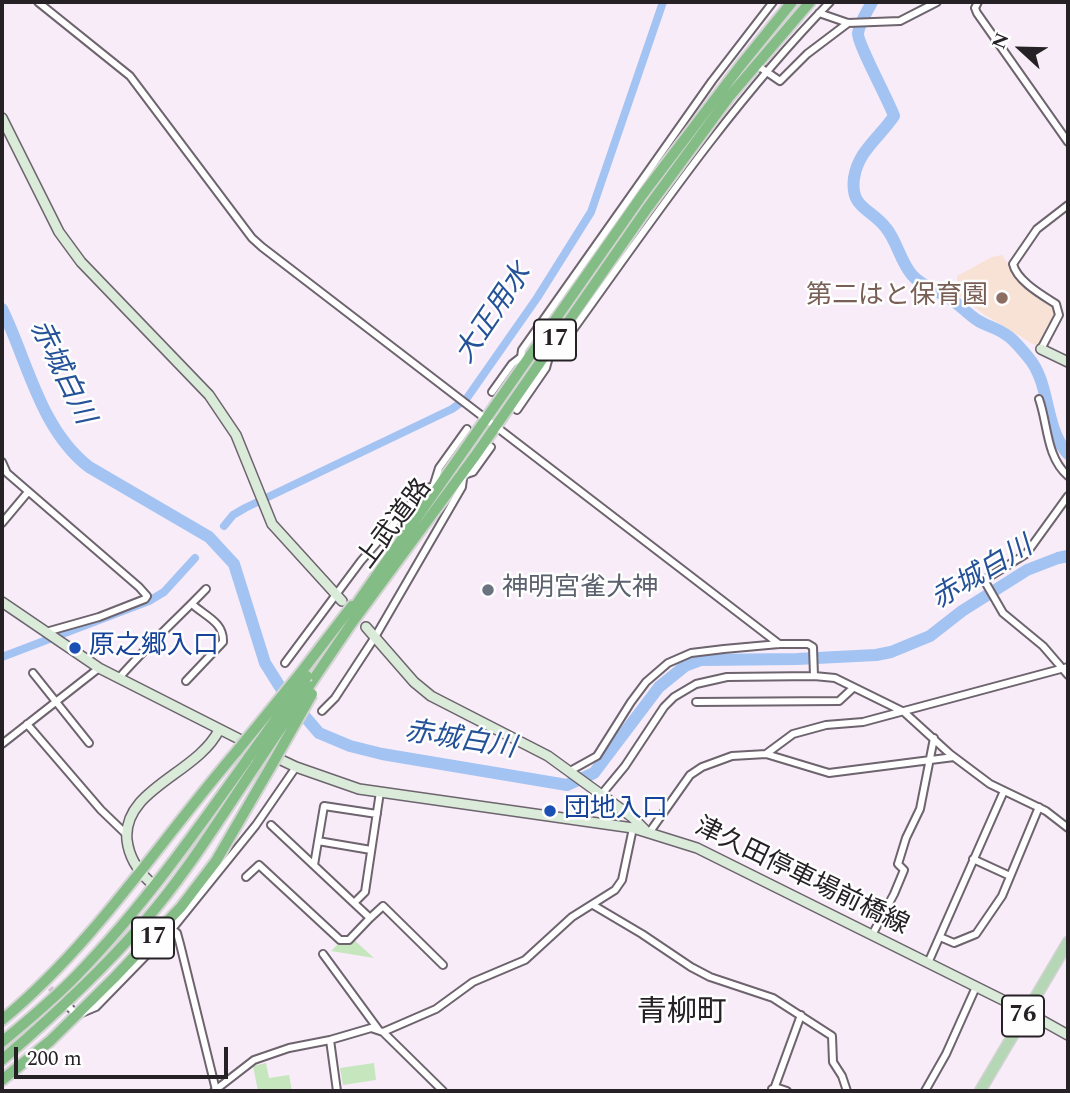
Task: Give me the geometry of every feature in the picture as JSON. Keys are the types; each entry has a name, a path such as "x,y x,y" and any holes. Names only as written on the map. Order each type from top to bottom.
{"highway":[{"name":"上武道路","path":"492,422 524,360 543,354 643,194 716,96 792,2"},
{"name":"上武道路","path":"2,1042 76,976 117,931 252,761 492,422 729,97 810,2"},
{"name":"上武道路","path":"307,683 438,484 457,472"},
{"name":"17","path":"2,1020 47,985 141,873 237,751 307,683"},
{"name":"17","path":"2,1080 77,1015 181,906 216,860 270,768 307,683"},
{"name":"上武道路","path":"2,1060 76,995 145,921 200,849 252,761"}],"main road":[{"name":"76","path":"980,1091 1068,942"}],"street":[{"path":"38,2 130,76 252,237 779,644"},
{"path":"492,392 512,364 524,360 522,350 604,231 738,53 773,2"},
{"path":"517,410 546,368 543,354 557,352 657,211 766,71 830,2"},
{"path":"819,13 852,23 900,21 937,2"},
{"path":"977,2 977,13 1068,142"},
{"path":"758,66 780,80 807,54 852,23"},
{"path":"2,118 66,242 81,262 209,395 236,435 272,524 339,597"},
{"path":"1068,205 1037,229 1013,264 1014,270 1035,290 1056,304 1059,314 1041,349 1068,362"},
{"path":"1038,398 1051,451 1060,469 1068,476"},
{"path":"285,663 339,597 361,561 424,489 438,484 436,473 467,429"},
{"path":"322,711 335,698 374,637 459,493 463,483 457,472 473,472 491,447"},
{"path":"2,462 7,473 146,596 145,599 99,617 46,633"},
{"path":"2,523 28,492"},
{"path":"1068,496 1026,554 984,580 1003,612 1043,646 1065,668 1068,675"},
{"path":"120,678 147,646 162,636 206,589"},
{"name":"津久田停車場前橋線","path":"2,602 99,667 296,767 336,783 380,792 633,828 696,848 1025,1011 1068,1035"},
{"path":"187,681 223,642 218,623 192,604"},
{"path":"366,627 414,682 431,696 548,756 632,817 648,833 690,775 702,767 732,756 766,754 829,774 954,757"},
{"path":"569,771 597,756 646,682 668,663 691,653 779,644 808,644 813,647 814,675"},
{"path":"2,744 99,667"},
{"path":"766,754 793,734 826,725 863,722 1065,668"},
{"path":"33,673 89,743"},
{"path":"599,793 625,766 664,707 696,684 727,677 814,675 835,678 904,712 954,757 990,784 1038,807 1068,828"},
{"path":"696,702 839,701 853,688"},
{"path":"27,724 127,835"},
{"path":"150,882 141,873 130,853 127,835 129,820 141,800 195,760 219,730"},
{"path":"872,935 904,870 898,864 900,855 920,809 934,738"},
{"path":"68,1006 77,1015 96,1007 173,929 256,825 296,767"},
{"path":"928,963 1004,791"},
{"path":"354,903 365,892 380,792"},
{"path":"314,865 324,806 377,814"},
{"path":"940,937 954,943 976,934 1002,896 1038,807"},
{"path":"271,825 370,918"},
{"path":"173,929 177,933 219,1090 254,1060 289,1048 371,1028 381,1030 436,1009 473,982 525,960 572,917 614,890 622,880 633,828"},
{"path":"318,841 371,850"},
{"path":"973,859 1010,876"},
{"path":"246,877 259,865 340,940 349,940 383,906 443,965"},
{"path":"167,896 181,906"},
{"path":"593,905 691,967 710,977 773,998 832,1035 834,1062 846,1091"},
{"path":"323,954 381,1030 443,1091"},
{"path":"925,1091 946,1054 976,987"},
{"path":"787,1091 772,1089 801,1016"},
{"path":"330,1040 337,1091"}],"shaded area":[{"name":"第二はと保育園","path":"1002,255 1012,270 1032,291 1054,307 1056,312 1038,347 985,315 957,294 957,276 992,257"}],"green space":[{"path":"353,939 374,958 331,951 340,942"},
{"path":"266,1063 269,1078 289,1075 292,1091 258,1091 253,1066"},
{"path":"374,1063 376,1080 343,1085 340,1068"}],"waterway":[{"name":"大正用水","path":"224,526 233,515 245,508 452,409 467,398 537,298 591,212 663,2"},
{"path":"872,2 860,25 859,39 894,116 870,145 856,168 855,196 886,228 916,279 952,300 977,320 1008,336 1028,357 1041,379 1055,432 1068,454"},
{"name":"赤城白川","path":"2,309 37,394 58,434 72,451 89,467 209,537 234,564 265,663 282,690 319,733 350,746 382,754 567,785 594,773 659,687 685,666 701,660 797,659 891,652 930,636 962,611 1027,570 1068,556"},
{"name":"大正用水","path":"2,657 149,601 164,592 195,558"}],"tunnel":[{"path":"50,988 67,1005"}],"place":[{"name":"第二はと保育園","path":"1002,298"},
{"name":"神明宮雀大神","path":"488,590"},
{"name":"原之郷入口","path":"75,648"},
{"name":"団地入口","path":"550,811"}],"district":[{"name":"青柳町","path":"682,1015"}]}
